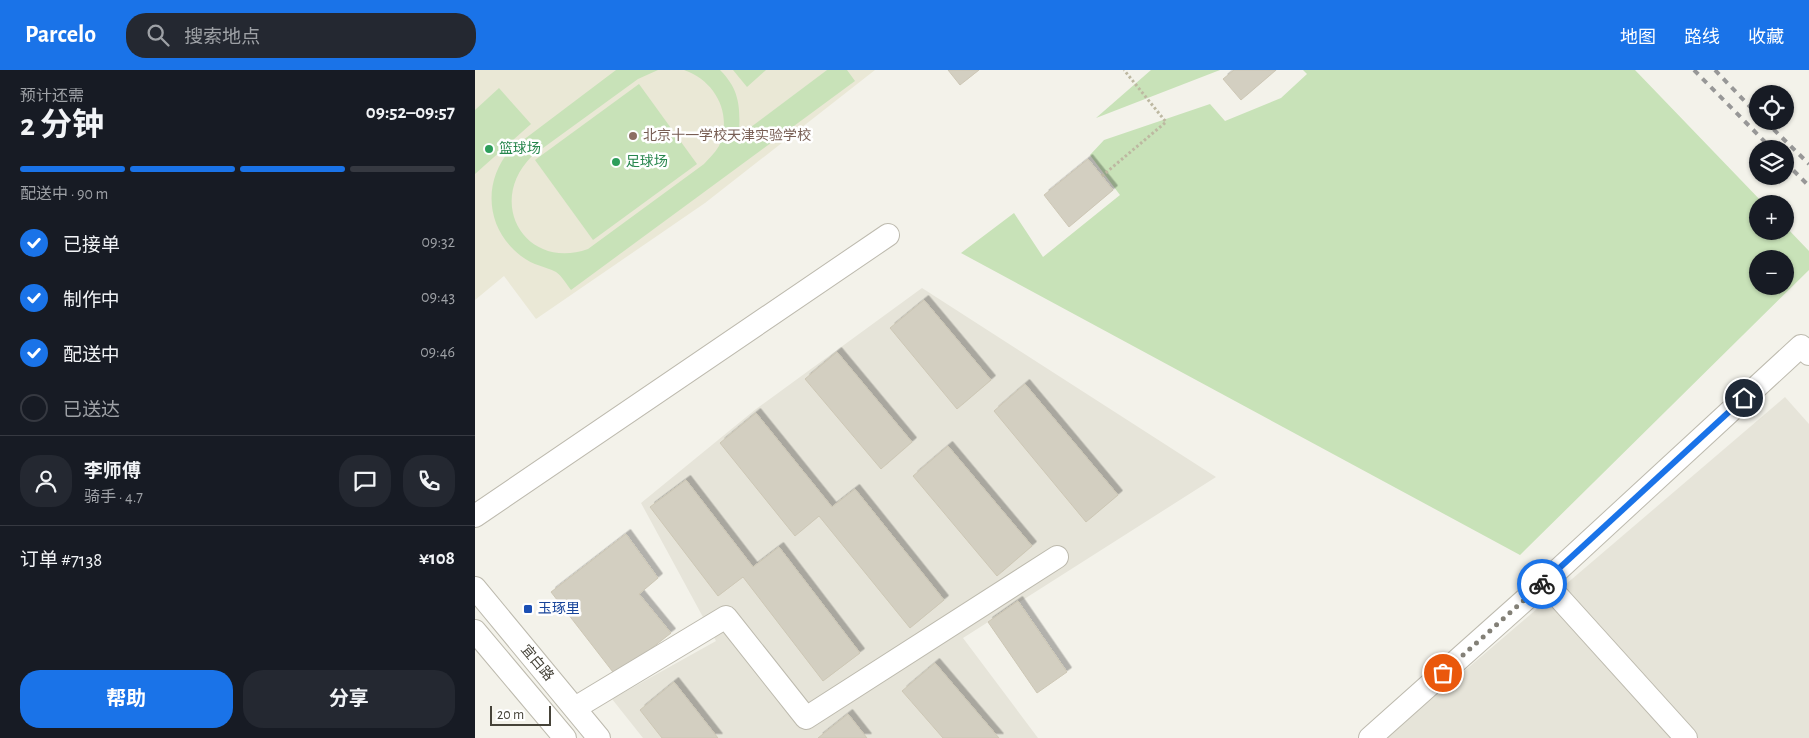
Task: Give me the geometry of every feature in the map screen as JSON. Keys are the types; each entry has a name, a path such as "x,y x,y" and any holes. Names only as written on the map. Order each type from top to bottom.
{"street":[{"path":"475,516 888,235"},
{"path":"1369,738 1545,582 1801,346 1809,354"},
{"path":"575,708 726,618 806,718 1057,557"},
{"path":"1545,582 1686,738"},
{"name":"宜白路","path":"475,588 599,738"},
{"name":"宜白路","path":"475,631 565,738"}],"path":[{"path":"1102,176 1167,122 1123,70"}],"shaded area":[{"name":"北京十一学校天津实验学校","path":"475,70 875,70 705,203 536,319 504,276 475,300"},
{"path":"922,288 1216,477 963,638 1038,738 643,738 612,699 716,641 641,503 756,409"},
{"path":"1785,397 1809,424 1809,738 1386,738"}],"green space":[{"path":"616,70 658,70 638,79 532,156 518,174 512,193 513,212 519,228 531,242 546,250 566,253 588,249 704,164 716,151 723,134 723,111 713,91 705,82 684,70 720,70 727,78 736,93 738,101 739,136 827,70 847,70 855,81 571,290 556,272 526,259 509,245 495,219 492,191 501,163 510,150"},
{"path":"733,70 766,70 747,87"},
{"path":"1151,70 1220,70 1096,118"},
{"path":"1303,70 1635,70 1755,195 1749,195 1749,240 1794,240 1794,235 1809,251 1809,270 1794,285 1794,250 1749,250 1749,295 1784,295 1520,555 961,253 1014,213 1043,257 1120,195 1090,155 1104,140 1210,104 1225,121 1281,98 1307,74"},
{"name":"足球场","path":"639,84 697,164 593,240 535,160"},
{"name":"篮球场","path":"499,88 531,124 475,174 475,110"}],"building":[{"path":"948,70 979,70 960,85"},
{"path":"1234,70 1276,70 1241,100 1223,79"},
{"path":"1088,159 1113,190 1069,227 1044,195"},
{"path":"924,300 991,380 957,409 890,328"},
{"path":"837,352 912,442 881,469 805,379"},
{"path":"1025,384 1118,495 1086,522 994,411"},
{"path":"756,413 832,507 855,489 944,600 910,628 819,516 795,536 720,443"},
{"path":"948,446 1032,546 997,576 913,476"},
{"path":"686,480 753,567 779,547 860,653 823,681 743,577 718,596 650,507"},
{"path":"626,534 658,578 639,594 671,633 616,676 551,592"},
{"path":"1018,601 1067,672 1037,693 988,622"},
{"path":"935,663 999,738 943,738 902,691"},
{"path":"674,682 718,738 662,738 640,710"},
{"path":"848,714 867,738 818,738"}],"railway":[{"path":"1694,70 1763,140"},
{"path":"1715,70 1749,106"},
{"path":"1774,130 1809,164"},
{"path":"1794,171 1809,186"}],"way so far":[{"path":"1443,673 1542,584"}],"place":[{"name":"北京十一学校天津实验学校","path":"633,136"},
{"name":"篮球场","path":"489,149"},
{"name":"足球场","path":"616,162"},
{"name":"玉琢里","path":"528,609"}],"route":[{"path":"1542,584 1744,398"}]}
